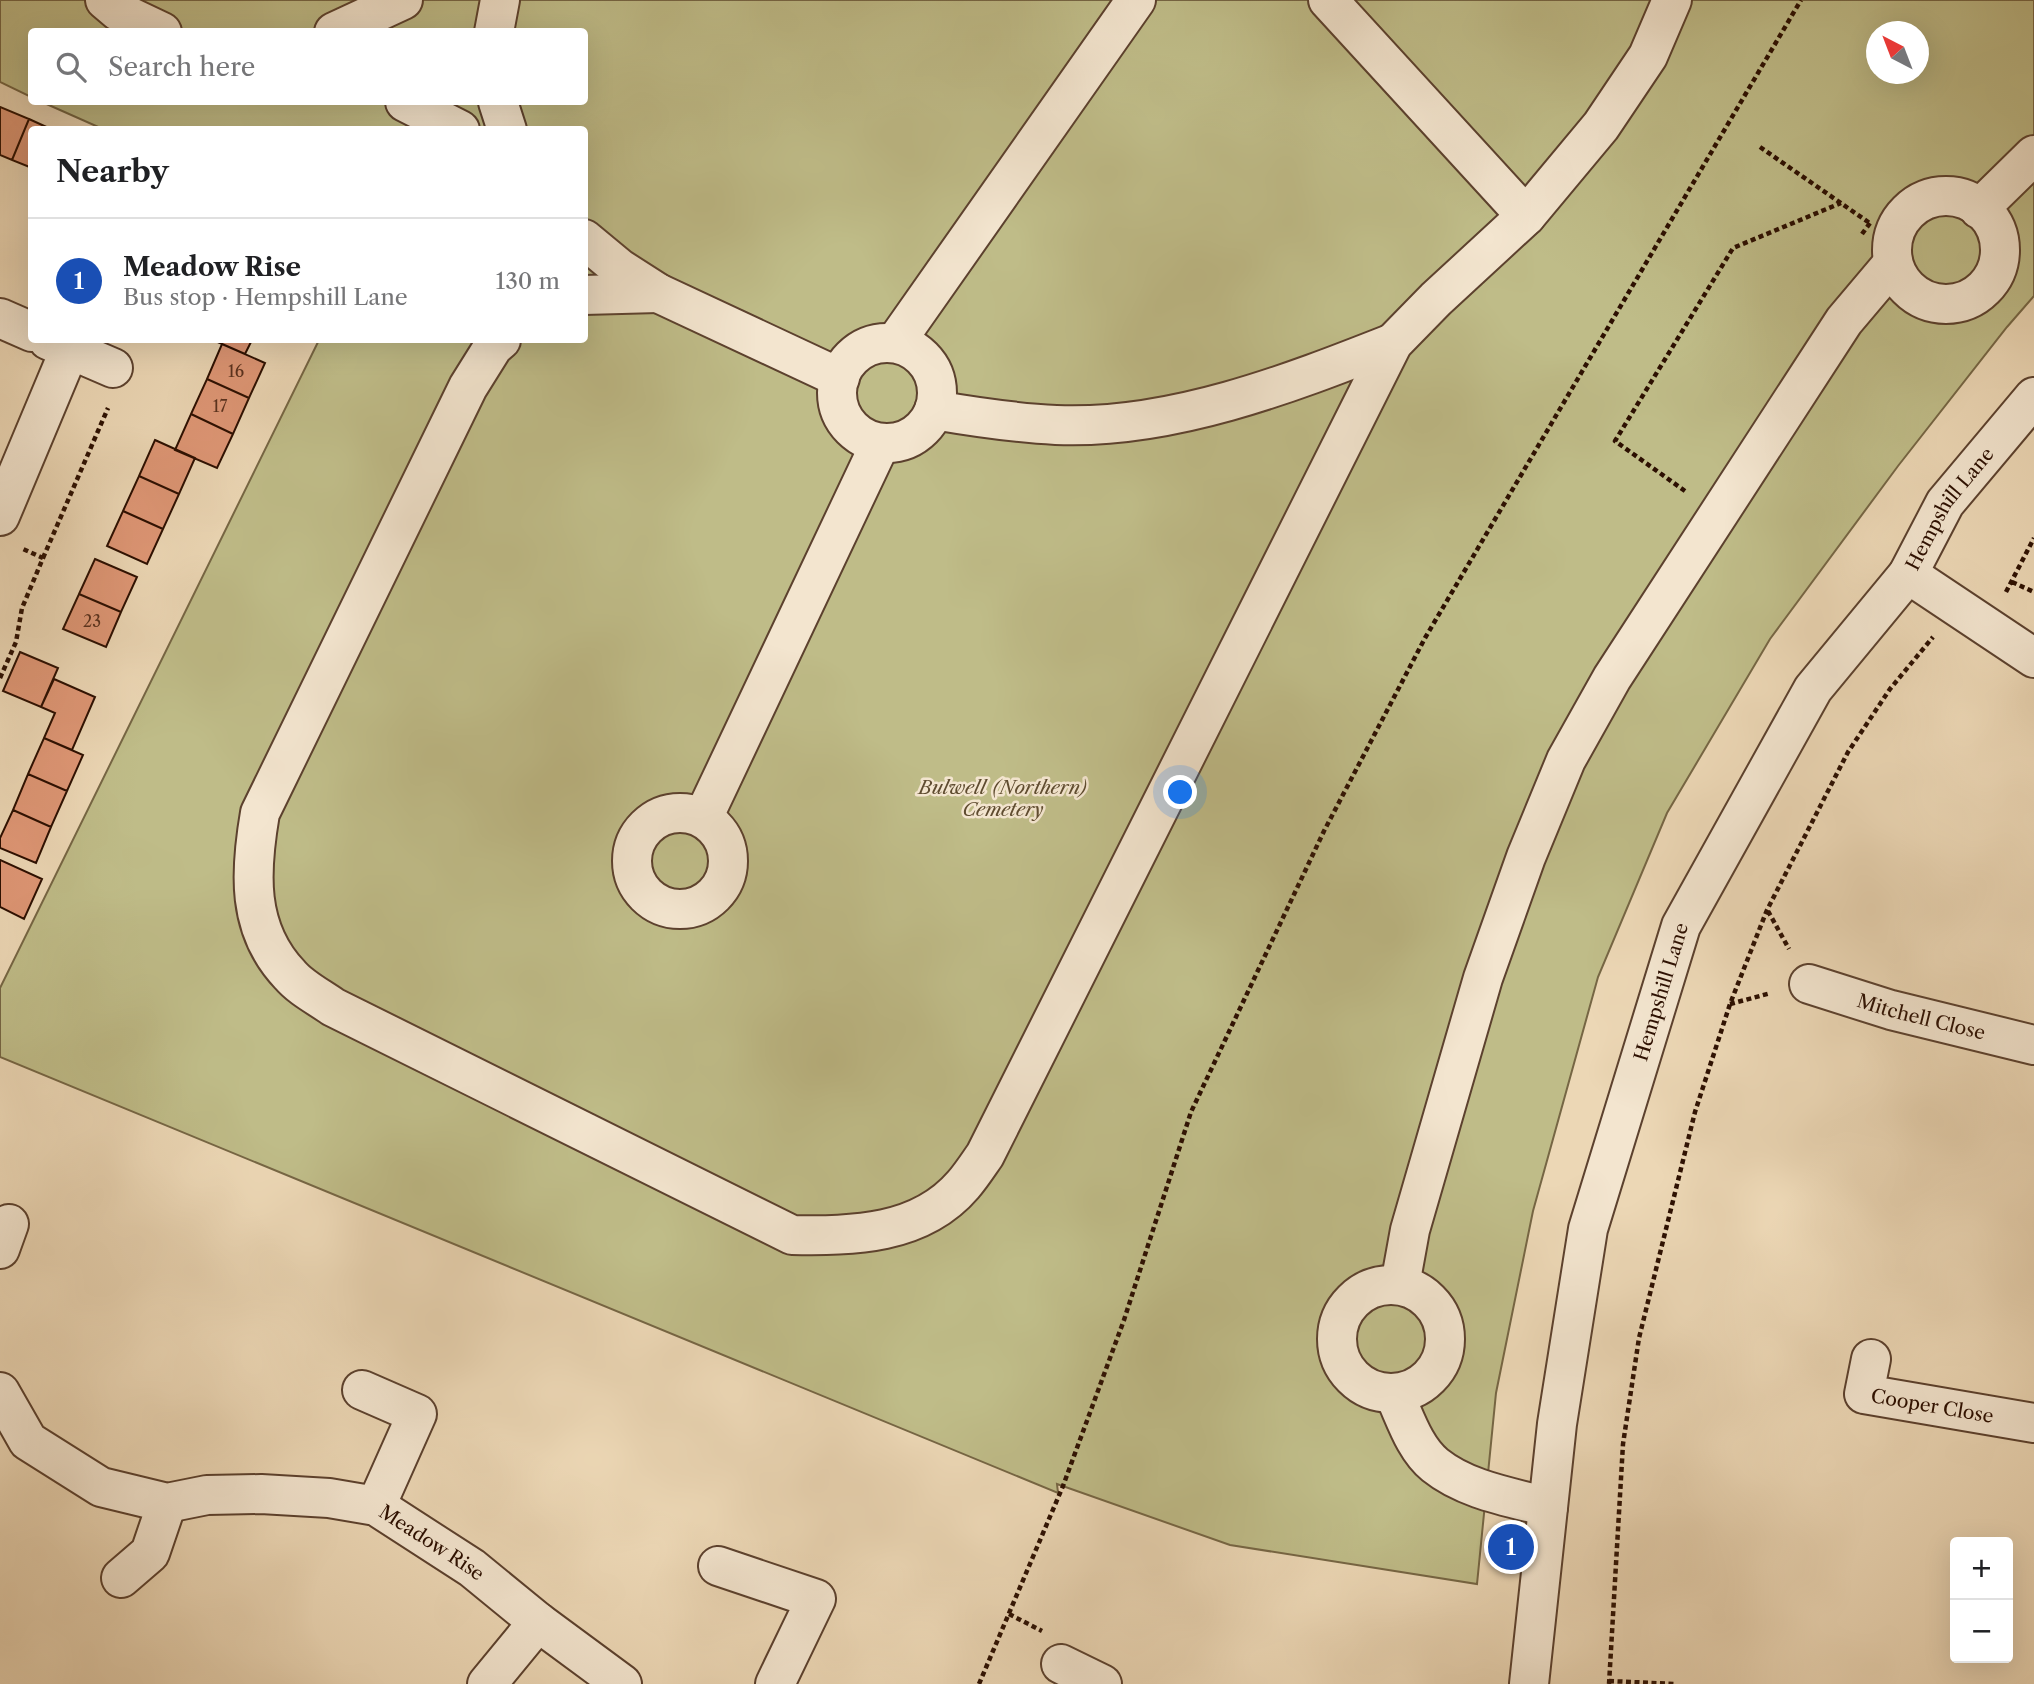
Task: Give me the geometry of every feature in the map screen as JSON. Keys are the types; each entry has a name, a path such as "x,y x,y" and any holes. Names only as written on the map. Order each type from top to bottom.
{"street":[{"path":"105,0 118,11 154,28"},
{"path":"343,28 403,0"},
{"path":"495,28 500,0"},
{"path":"895,343 1136,0"},
{"path":"1328,0 1526,216"},
{"path":"498,343 468,387 260,813 252,879 256,914 272,952 290,976 333,1007 792,1236 829,1236 892,1229 932,1212 961,1187 985,1155 1393,343 1436,299 1526,216 1601,126 1648,56 1672,0"},
{"path":"411,105 452,126"},
{"path":"499,105 506,126"},
{"path":"1979,209 2034,155"},
{"path":"1400,1285 1410,1230 1483,978 1526,857 1566,760 1612,678 1844,321 1879,240 1921,202 1945,196 1968,201 1988,216 1999,237 1999,261 1989,283 1970,299 1947,305 1923,300 1904,285 1879,240"},
{"path":"588,242 619,268 658,293 840,378"},
{"path":"588,295 658,293"},
{"path":"0,318 28,330"},
{"path":"895,343 914,350 929,363 937,381 937,401 931,420 918,434 899,443 880,444 861,437 846,424 838,405 837,386 840,378 843,367 857,352 875,344 895,343"},
{"path":"934,410 999,421 1059,425 1167,416 1234,400 1313,374 1393,343"},
{"path":"0,516 59,344 113,368"},
{"name":"Hempshill Lane","path":"1529,1684 1557,1424 1588,1229 1681,926 1813,689 1908,574 1945,503 2034,397"},
{"path":"703,818 880,444"},
{"path":"1908,574 2034,658"},
{"name":"Mitchell Close","path":"1809,984 1891,1010 2034,1045"},
{"path":"1389,1284 1400,1285 1413,1289 1433,1303 1444,1325 1445,1349 1435,1371 1423,1382 1417,1387 1394,1394 1370,1389 1350,1376 1338,1354 1337,1330 1347,1307 1365,1291 1389,1284"},
{"name":"Cooper Close","path":"1871,1359 1864,1394 2034,1423"},
{"path":"362,1390 416,1414 376,1506"},
{"name":"Meadow Rise","path":"0,1392 28,1441 101,1487 167,1503 207,1495 261,1494 329,1497 376,1506 472,1569 622,1684"},
{"path":"1394,1394 1416,1442 1433,1464 1464,1482 1548,1507"},
{"path":"121,1578 150,1553 167,1503"},
{"path":"718,1566 816,1599 775,1684"},
{"path":"487,1684 538,1622"},
{"path":"1061,1664 1102,1684"}],"path":[{"path":"979,1684 1063,1486 1124,1321 1191,1112 1324,831 1425,639 1801,0"},
{"path":"1760,147 1841,203 1879,240"},
{"path":"1688,494 1615,441 1733,248 1841,203"},
{"path":"0,678 16,642 22,608 117,387 113,368"},
{"path":"1676,1684 1609,1683 1623,1444 1629,1404 1642,1326 1699,1100 1730,1004 1767,910 1848,752 1890,689 1931,639 1974,618 2012,582 2034,538"},
{"path":"22,548 43,558"},
{"path":"2012,582 2034,592"}],"green space":[{"name":"Bulwell (Northern) Cemetery","path":"0,0 2034,0 2034,296 1898,466 1770,639 1667,813 1598,977 1533,1211 1496,1393 1477,1584 1230,1545 1057,1484 1058,1493 0,1057 0,988 318,343 588,343 588,126 96,126 49,105 588,105 588,28 28,28 28,96 0,82"}],"building":[{"path":"0,107 29,119 12,160 0,155"},
{"path":"29,119 44,126 28,126 28,166 12,160"},
{"path":"220,343 250,343 245,354"},
{"path":"222,344 265,363 249,398 207,379"},
{"path":"207,379 249,398 233,434 191,414"},
{"path":"191,414 233,434 217,468 175,450"},
{"path":"155,440 195,458 179,494 139,476"},
{"path":"139,476 179,494 163,529 123,511"},
{"path":"123,511 163,529 147,564 107,546"},
{"path":"95,559 137,577 121,612 79,594"},
{"path":"79,594 121,612 106,647 63,629"},
{"path":"20,652 58,668 41,707 3,691"},
{"path":"54,679 95,697 72,750 44,738 55,713 41,707"},
{"path":"44,738 83,755 67,791 28,774"},
{"path":"28,774 67,791 51,827 13,810"},
{"path":"13,810 51,827 36,863 0,848 0,838"},
{"path":"0,860 42,879 24,919 0,907"}],"place":[{"name":"Meadow Rise","path":"1511,1547"}]}
